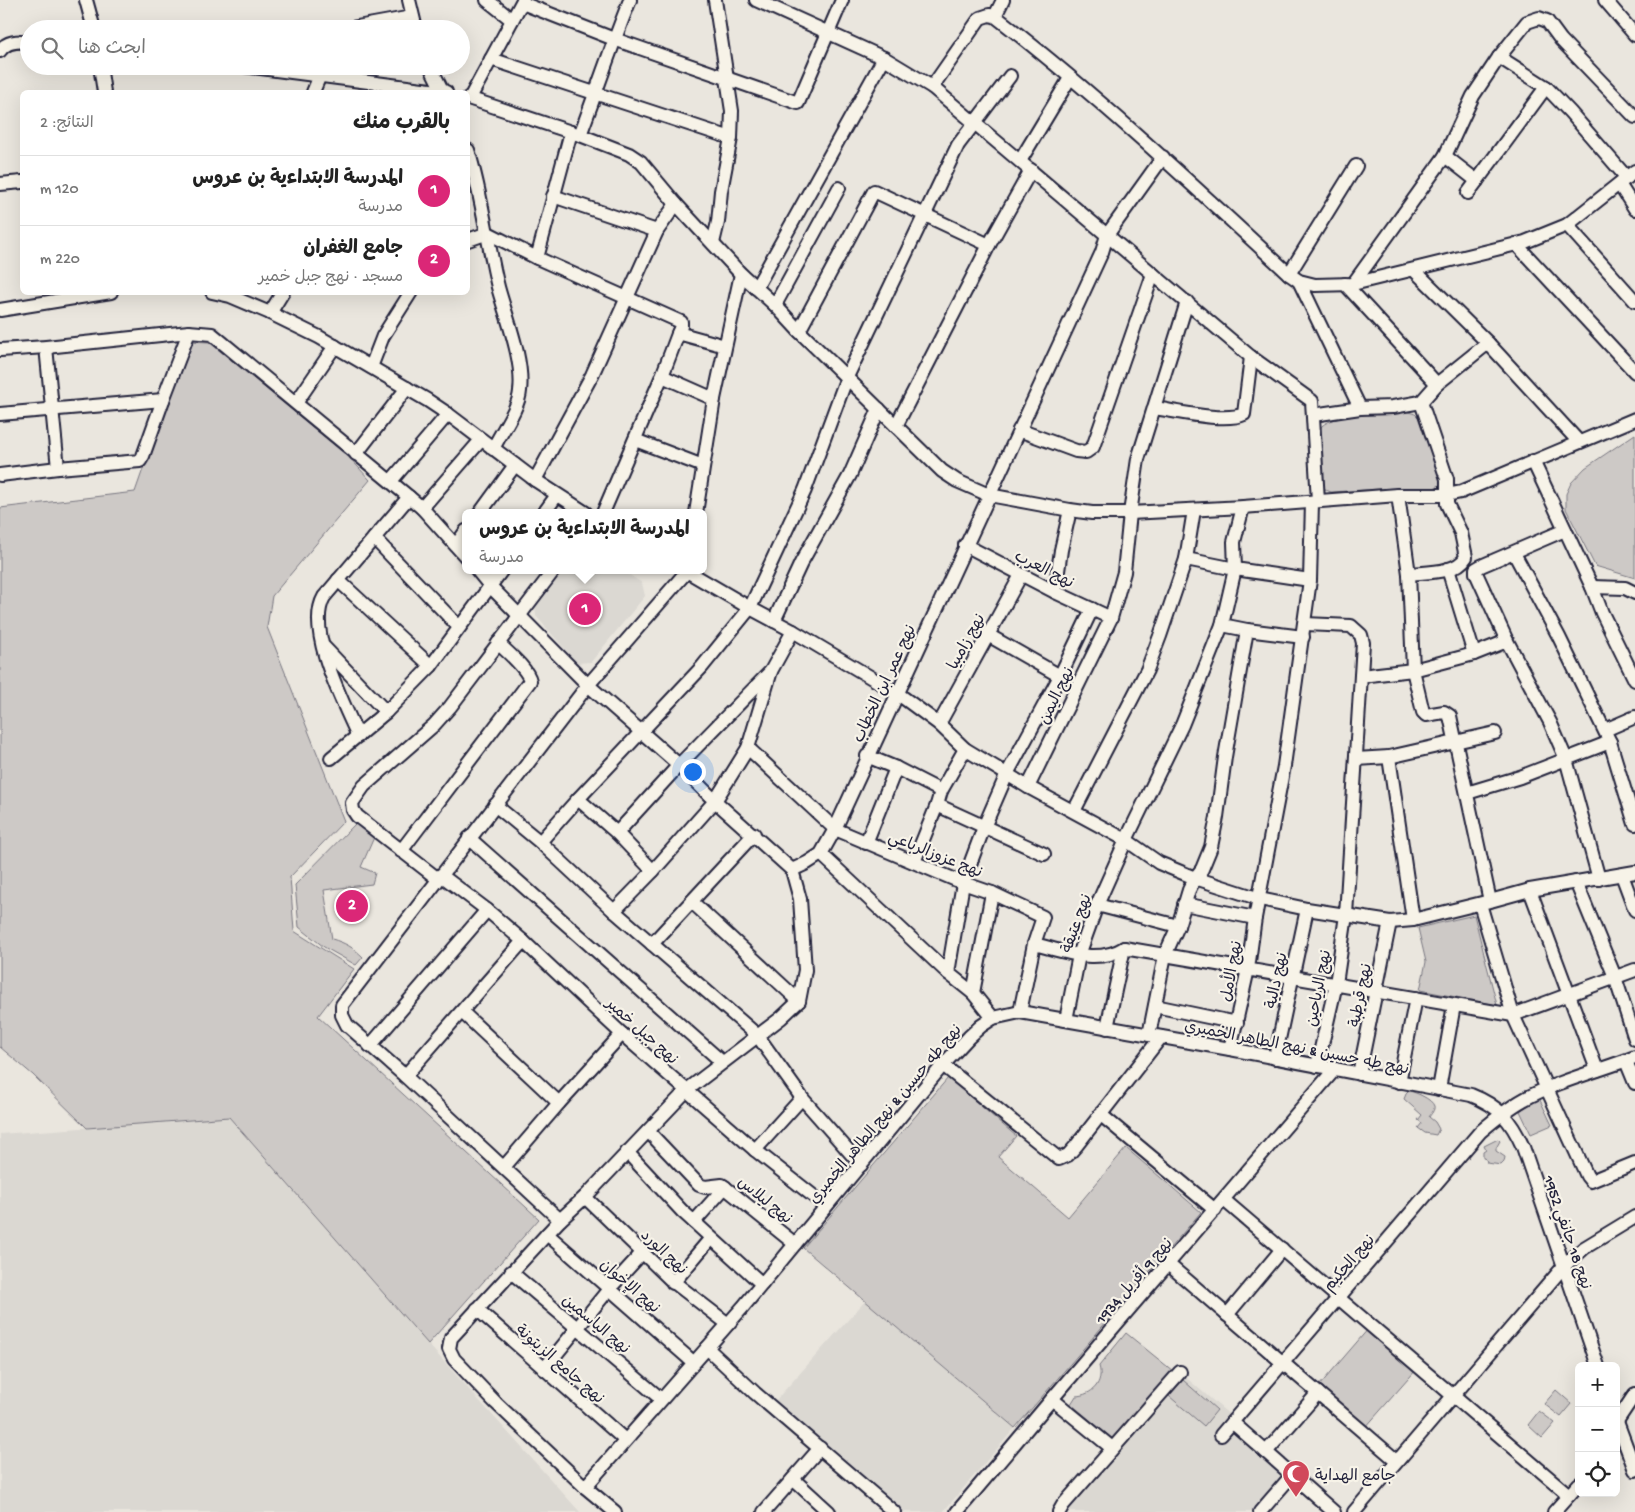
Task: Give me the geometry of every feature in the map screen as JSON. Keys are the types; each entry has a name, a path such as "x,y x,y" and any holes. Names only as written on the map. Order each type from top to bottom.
{"street":[{"path":"86,0 92,20"},
{"path":"409,0 413,20"},
{"path":"486,0 512,20"},
{"path":"538,258 553,196 575,133 596,94 614,39 630,0"},
{"path":"712,244 718,222 721,191 731,138 732,111 715,0"},
{"path":"756,0 884,58 932,87 1252,356 1312,401 1313,414 1360,408 1393,407 1421,402 1437,384 1488,343"},
{"path":"470,96 522,1 614,39 798,102 842,0"},
{"path":"995,16 1003,0"},
{"path":"1604,0 1635,35"},
{"path":"932,87 980,18 989,15 995,16 1038,50 1163,157 1294,277 1360,408"},
{"path":"1349,284 1445,156 1473,96 1499,57 1527,22 1539,18 1547,22 1561,40 1635,117"},
{"path":"0,51 3,46 20,41"},
{"path":"1499,57 1546,87 1570,112 1627,178 1635,209"},
{"path":"756,288 884,58"},
{"path":"491,59 731,138"},
{"path":"101,75 104,90"},
{"path":"314,90 320,75"},
{"path":"345,75 432,90"},
{"path":"435,75 443,90"},
{"path":"540,842 702,667 750,608 805,490 847,377 958,145 1010,76"},
{"path":"1020,160 1070,78"},
{"path":"1468,193 1546,87"},
{"path":"470,98 575,133 629,154 641,162 676,204 741,274 775,305 799,331 942,470 958,481 990,495 1070,510 1130,513 1243,508 1398,495 1447,495 1461,492 1635,419"},
{"path":"1445,156 1477,181"},
{"name":"نهج عمر ابن الخطاب","path":"792,870 807,864 821,854 835,829 867,756 1102,252 1107,234 1163,157"},
{"path":"470,158 488,233 498,286 516,352 521,385 518,402 493,448"},
{"path":"1294,277 1356,166"},
{"path":"896,426 989,245 1031,170"},
{"path":"1294,277 1315,285 1349,284 1525,242 1567,225 1627,178"},
{"path":"0,184 20,182"},
{"path":"775,305 840,188"},
{"path":"799,331 874,191 989,245"},
{"path":"553,196 657,230"},
{"path":"535,480 592,375 657,230 676,204"},
{"path":"1567,225 1635,301"},
{"path":"470,239 488,233 626,299 679,320 681,324 662,376 605,509"},
{"path":"1516,244 1635,372"},
{"path":"1414,270 1488,343 1579,442"},
{"path":"697,509 714,399 741,274"},
{"path":"1020,430 1076,451 1086,452 1093,447 1153,274"},
{"path":"1349,284 1437,384"},
{"path":"0,310 44,298 82,295"},
{"path":"232,295 335,346 407,388 448,414 535,480 580,509"},
{"path":"270,313 280,295"},
{"path":"371,367 383,336 409,295"},
{"name":"نهج اليمن","path":"1028,787 1111,618 1124,572 1138,459 1187,302"},
{"path":"0,475 140,461 189,332"},
{"path":"0,350 189,332 212,334 422,508 462,552"},
{"path":"678,332 725,346"},
{"path":"296,403 335,346"},
{"path":"46,347 58,468"},
{"path":"1154,408 1207,416 1238,417 1244,414 1252,356"},
{"path":"662,376 714,399"},
{"path":"356,454 407,388"},
{"path":"0,414 163,400"},
{"path":"1409,574 1448,569 1462,563 1466,558 1461,533 1447,504 1447,479 1421,402"},
{"path":"774,621 800,563 850,475 879,409"},
{"path":"391,481 448,414"},
{"name":"نهج الأمل","path":"1230,1049 1248,969 1255,918 1284,766 1304,630 1310,580 1315,501 1313,414"},
{"path":"422,508 481,440"},
{"path":"635,440 703,466"},
{"path":"1533,462 1635,680"},
{"path":"483,509 515,465"},
{"path":"547,509 557,495"},
{"path":"1398,495 1409,574 1413,670 1423,712 1426,715 1446,713 1450,716 1467,793 1485,903 1512,1015 1591,1181 1635,1163"},
{"path":"358,736 321,643 320,603 409,497"},
{"name":"نهج عتيقة","path":"1066,1020 1079,955 1097,905 1126,840 1182,725 1222,625 1235,569 1234,542 1243,508"},
{"path":"1056,592 1061,550 1070,510"},
{"path":"1074,810 1147,670 1186,559 1194,510"},
{"path":"1462,563 1476,569 1565,530"},
{"path":"456,545 462,537"},
{"path":"374,538 459,627"},
{"name":"نهج العرب","path":"965,545 1021,575 1111,618"},
{"path":"1514,552 1605,730 1635,824"},
{"path":"1186,559 1235,569 1310,580"},
{"path":"1448,569 1474,654"},
{"path":"1476,569 1477,576 1507,640 1550,722 1566,759 1598,879"},
{"path":"481,574 490,586 520,614 588,685 679,765 715,801 792,870 800,899 805,970 800,1001 781,1018 687,1090 511,1272 451,1338 449,1343 450,1354 496,1403 585,1487 615,1512"},
{"path":"331,758 386,712 431,666 499,574"},
{"path":"401,851 530,681 524,670 498,643 551,574"},
{"path":"560,1220 405,1076 347,1025 342,1015 342,1005 588,685 684,574"},
{"path":"692,574 897,693 939,724 965,749 1028,787 1074,810 1126,840 1158,863 1195,878 1260,899 1307,909 1390,922 1413,920 1530,890 1635,872"},
{"name":"نهج زامبيا","path":"939,724 1021,575"},
{"path":"338,580 431,666"},
{"path":"1592,586 1625,588 1635,593"},
{"path":"948,973 963,883 984,827 1007,774 1060,676 1092,609"},
{"path":"1222,625 1247,630 1304,630"},
{"name":"نهج الرياحين","path":"1304,630 1351,626 1361,635 1363,643 1346,915 1336,984 1317,1066"},
{"path":"943,1065 1058,1159 1063,1159 1100,1114 1155,1036 1155,1006 1165,955 1178,926 1184,904 1195,878 1206,861 1217,817 1225,756 1247,630"},
{"path":"614,911 653,871 715,801 748,748 771,671 793,631"},
{"path":"988,635 1060,676"},
{"path":"1361,676 1413,670 1474,654 1507,640"},
{"path":"321,643 386,712"},
{"name":"نهج جبل خمير","path":"498,643 456,700 434,725 364,786 352,802 353,810 357,816 401,851 487,910 523,941 622,1034 755,1150 826,1206"},
{"path":"617,833 679,765 771,671"},
{"path":"1605,730 1635,717"},
{"path":"1356,759 1389,757 1495,733"},
{"path":"1467,793 1520,777 1610,742"},
{"name":"نهج عزوزالرباعي","path":"748,748 835,829 963,883 992,893 1043,917 1034,944 1020,1012"},
{"path":"914,862 937,805 940,791 965,749"},
{"path":"867,756 896,768 940,791"},
{"path":"1389,757 1413,920"},
{"path":"866,843 896,768"},
{"path":"578,799 617,833 653,871"},
{"path":"495,805 540,842 614,911 757,1035 802,1098 860,1165"},
{"path":"937,805 1044,854"},
{"path":"652,944 754,834"},
{"path":"470,838 722,1062"},
{"path":"821,854 948,973 973,993 993,1018"},
{"path":"1622,875 1635,910"},
{"path":"1576,882 1615,977 1635,1039"},
{"path":"1530,890 1597,1070"},
{"path":"973,993 992,893"},
{"path":"692,902 800,1001"},
{"path":"1184,904 1255,918"},
{"path":"1097,905 1178,926"},
{"name":"نهج دالية","path":"1275,1058 1307,909"},
{"path":"370,1046 487,910"},
{"name":"نهج قرطبة","path":"1360,1074 1390,922"},
{"path":"405,1076 523,941"},
{"path":"1034,944 1079,955 1102,957 1124,948 1512,1015 1635,970"},
{"path":"1107,1028 1124,948"},
{"path":"1399,1082 1416,998"},
{"path":"1439,1089 1454,1004"},
{"path":"1155,1006 1237,1023"},
{"path":"462,1012 559,1102"},
{"name":"نهج طه حسين & نهج الطاهر الخميري","path":"585,1487 762,1284 943,1065 969,1037 993,1018 1020,1012 1230,1049 1471,1095 1502,1113"},
{"path":"504,1167 559,1102 622,1034"},
{"path":"1630,1059 1635,1083"},
{"name":"نهج الحكيم","path":"1221,1435 1480,1132 1502,1113 1524,1099 1630,1059"},
{"name":"نهج 9 أفريل 1934","path":"957,1512 1335,1069"},
{"path":"755,1150 802,1098"},
{"name":"نهج 18 جانفي 1952","path":"1502,1113 1516,1130 1523,1147 1597,1362"},
{"path":"1100,1114 1215,1210"},
{"name":"نهج ليلاس","path":"648,1131 699,1185 705,1187 717,1184 725,1187 795,1244"},
{"path":"627,1152 694,1222 762,1284"},
{"path":"694,1222 725,1187"},
{"name":"نهج الورد","path":"585,1197 674,1283 728,1324"},
{"path":"1224,1200 1453,1396 1564,1506 1575,1490"},
{"path":"1354,1512 1564,1266 1584,1248 1635,1218"},
{"name":"نهج الإخوان","path":"547,1234 693,1362"},
{"path":"674,1283 712,1238"},
{"path":"1227,1315 1282,1249"},
{"path":"544,1369 609,1288 643,1252"},
{"path":"1168,1264 1397,1461"},
{"name":"نهج الياسمين","path":"511,1272 661,1399"},
{"name":"نهج جامع الزيتونة","path":"477,1309 625,1440"},
{"path":"707,1348 755,1393 894,1512"},
{"path":"1059,1512 1063,1504 1180,1372"},
{"path":"1266,1452 1318,1393"},
{"path":"1620,1416 1635,1394"},
{"path":"1052,1399 1112,1448"},
{"path":"1232,1422 1334,1512"},
{"path":"1620,1442 1635,1470"},
{"path":"764,1512 820,1448"},
{"path":"1260,1512 1292,1475"},
{"path":"793,1479 830,1512"}],"shaded area":[{"path":"188,341 209,342 348,456 370,480 272,596 267,627 344,821 290,877 294,931 354,969 318,1016 539,1219 428,1344 229,1117 87,1128 33,1075 0,1047 0,508 135,492"},
{"path":"1405,411 1415,414 1422,421 1442,480 1441,484 1434,488 1331,492 1326,490 1324,487 1320,429 1324,424 1345,417"},
{"path":"1635,434 1635,578 1595,566 1566,509 1566,494 1571,483 1585,468"},
{"path":"558,574 628,574 642,583 645,596 591,662 577,663 536,616 535,602"},
{"path":"358,821 375,835 361,867 375,873 372,884 324,890 332,939 349,946 363,957 356,965 324,947 299,927 295,885"},
{"path":"1474,915 1497,1005 1420,990 1426,962 1418,928"},
{"path":"948,1078 1016,1136 998,1157 1068,1217 1126,1148 1201,1212 1138,1285 1136,1293 1122,1308 1114,1313 1015,1428 803,1248"},
{"path":"1409,1091 1423,1096 1433,1103 1434,1109 1429,1117 1439,1129 1436,1135 1425,1133 1418,1128 1422,1123 1418,1120 1422,1115 1404,1099"},
{"path":"1539,1098 1552,1125 1531,1134 1520,1111"},
{"path":"229,1117 428,1344 580,1512 0,1512 0,1134"},
{"path":"1498,1139 1500,1141 1496,1151 1505,1157 1504,1162 1501,1165 1487,1163 1486,1159 1483,1158 1483,1152 1486,1150 1484,1146"},
{"path":"866,1300 1015,1428 943,1512 903,1512 775,1401"},
{"path":"1369,1328 1416,1370 1365,1428 1319,1386"},
{"path":"1126,1333 1173,1371 1114,1440 1071,1404 1076,1396 1092,1391 1100,1378 1099,1366"},
{"path":"1176,1369 1301,1476 1269,1512 1052,1512"},
{"path":"1183,1380 1217,1410 1204,1426 1169,1396"},
{"path":"1556,1390 1572,1404 1561,1417 1544,1404"},
{"path":"1539,1411 1555,1423 1542,1438 1528,1425"}],"place":[{"name":"المدرسة الابتداءية بن عروس","path":"585,609"},
{"name":"جامع الغفران","path":"352,906"},
{"name":"جامع الهداية","path":"1296,1498"}]}
